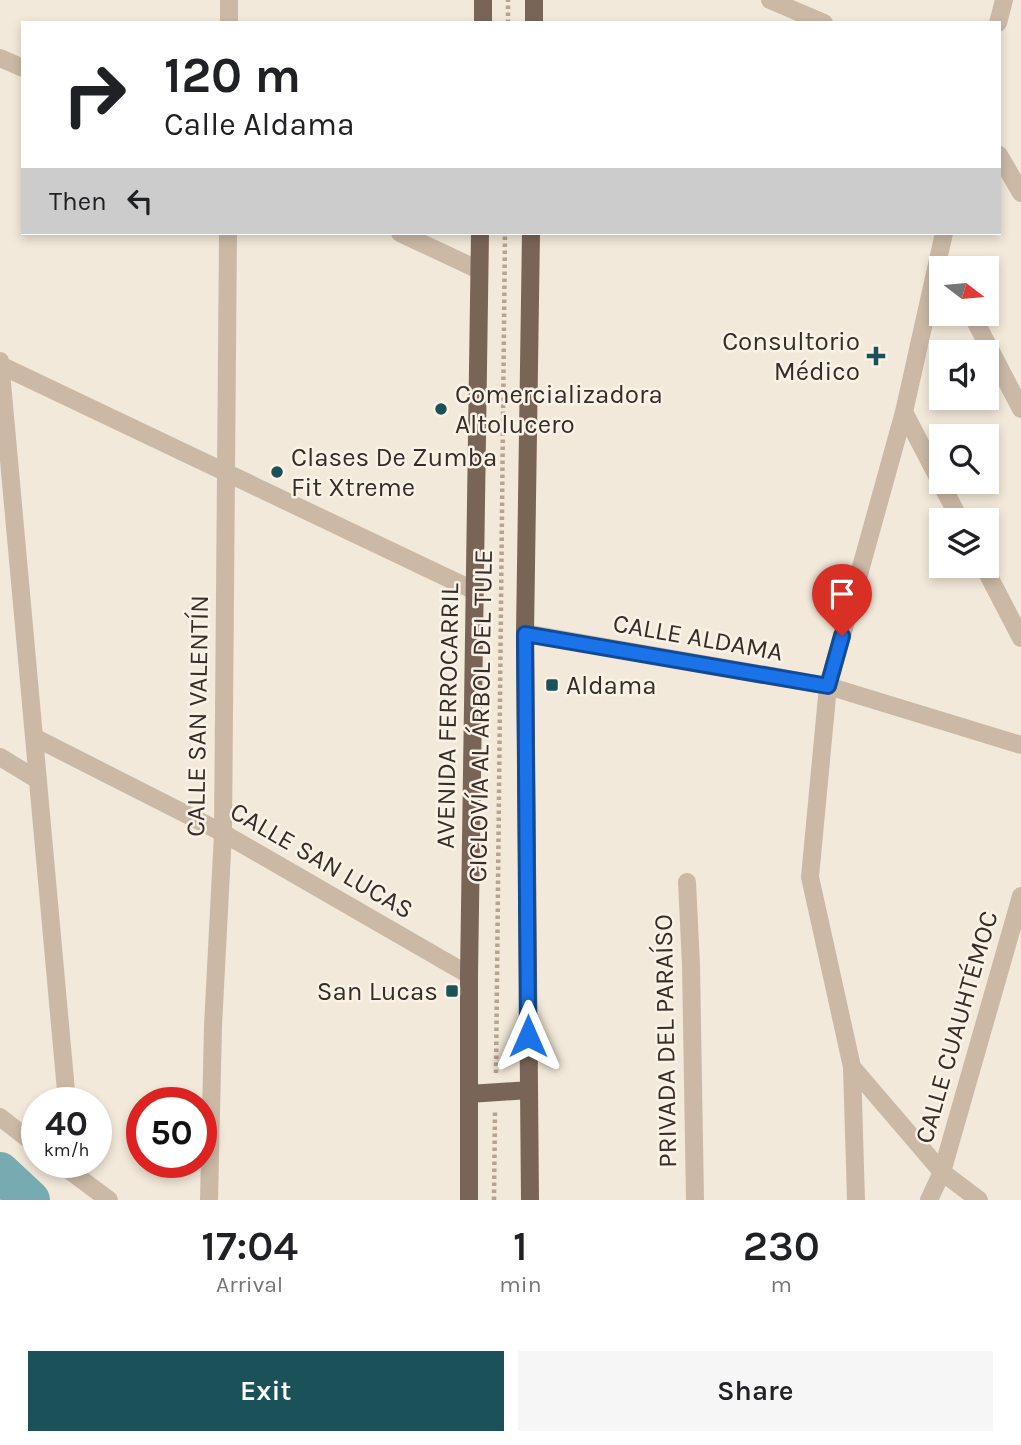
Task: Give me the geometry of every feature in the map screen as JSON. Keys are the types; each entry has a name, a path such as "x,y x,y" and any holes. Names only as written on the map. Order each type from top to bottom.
{"main road":[{"path":"483,0 483,21"},
{"path":"534,0 534,21"},
{"name":"AVENIDA FERROCARRIL","path":"468,1200 480,235"},
{"path":"530,1200 525,634 531,235"},
{"path":"469,1094 529,1090"}],"street":[{"path":"229,0 229,21"},
{"path":"770,0 814,13"},
{"path":"999,21 1004,0"},
{"path":"0,58 21,67"},
{"path":"1007,165 1021,193"},
{"name":"CALLE SAN VALENTÍN","path":"209,1200 213,1026 223,833 228,235"},
{"path":"404,235 479,270"},
{"path":"943,256 944,235"},
{"path":"945,256 955,235"},
{"path":"856,1200 852,1067 810,877 828,686 929,315"},
{"path":"978,326 1021,409"},
{"path":"0,364 475,591"},
{"path":"0,364 66,1087"},
{"path":"904,412 954,508"},
{"path":"990,578 1021,638"},
{"name":"CALLE ALDAMA","path":"525,634 828,686 1021,746"},
{"name":"CALLE SAN LUCAS","path":"34,737 223,833 469,975"},
{"path":"0,757 38,780"},
{"name":"PRIVADA DEL PARAÍSO","path":"687,881 695,1200"},
{"name":"CALLE CUAUHTÉMOC","path":"929,1200 942,1172 1021,896"},
{"path":"852,1067 942,1172 979,1200"},
{"path":"0,1117 21,1133"},
{"path":"84,1178 109,1200"}],"path":[{"path":"508,0 508,21"},
{"name":"CICLOVÍA AL ÁRBOL DEL TULE","path":"494,1200 505,235"}],"waterway":[{"path":"0,1172 30,1200"}],"place":[{"name":"Consultorio Médico","path":"876,356"},
{"name":"Comercializadora Altolucero","path":"441,409"},
{"name":"Clases De Zumba Fit Xtreme","path":"277,472"},
{"name":"Aldama","path":"552,685"},
{"name":"San Lucas","path":"452,991"}],"route":[{"path":"528,1036 525,634 828,686 842,636"}]}
